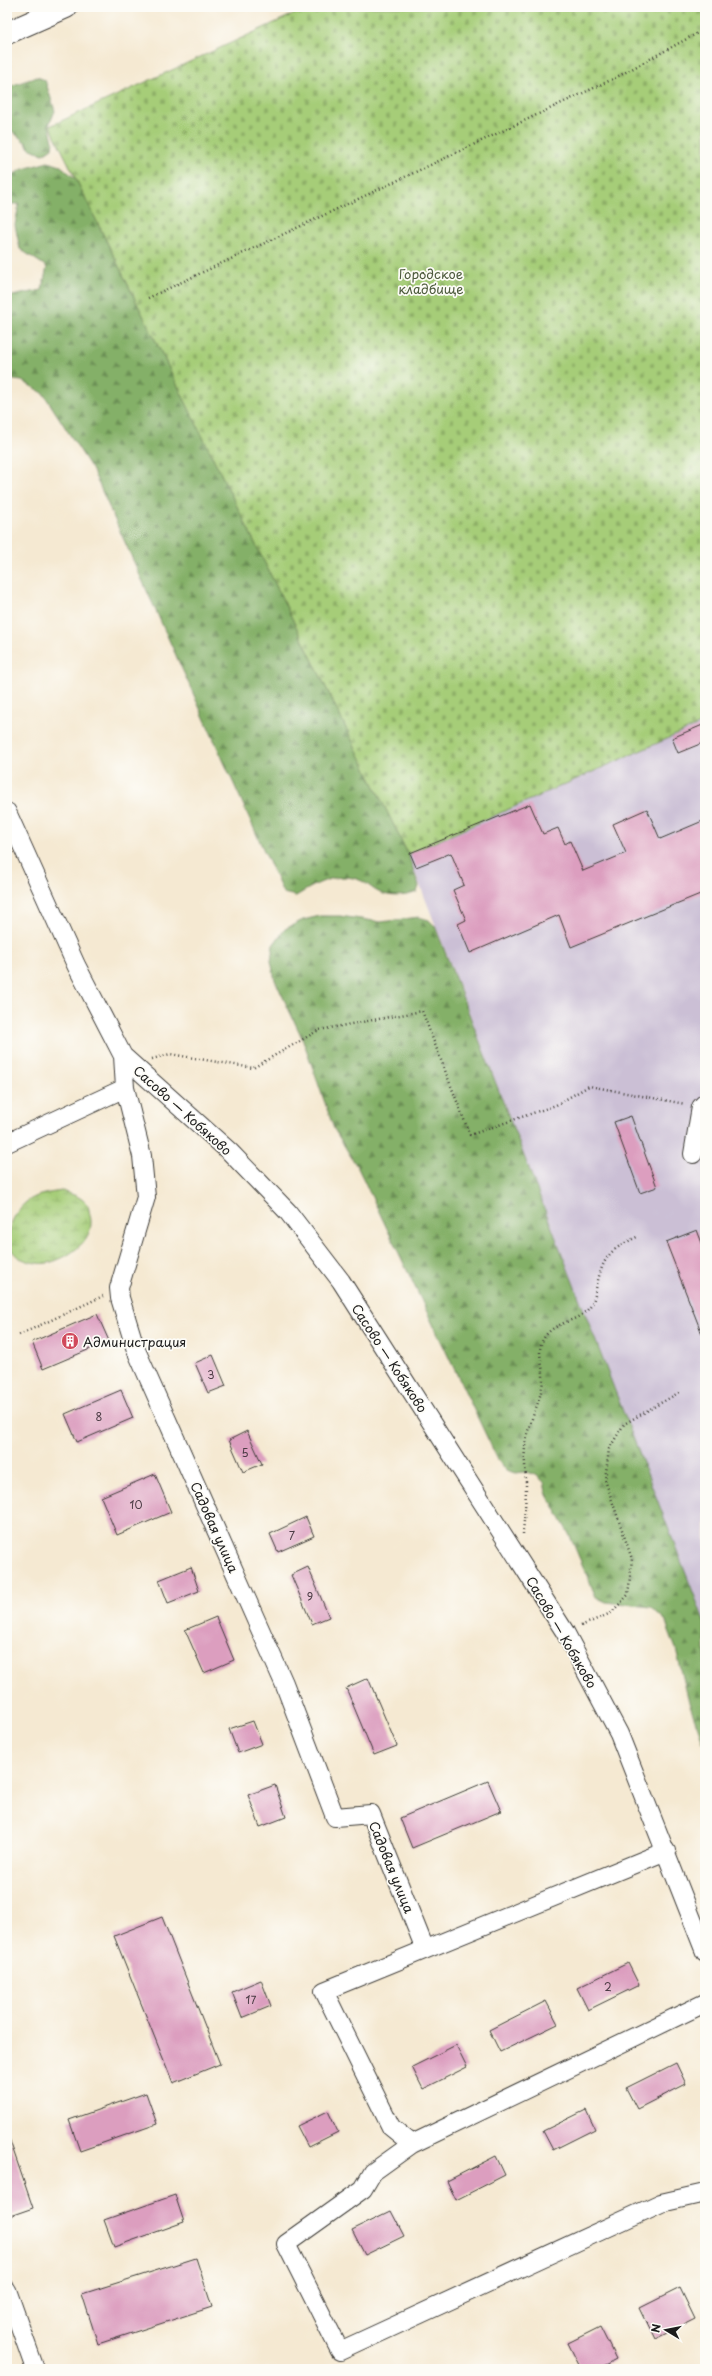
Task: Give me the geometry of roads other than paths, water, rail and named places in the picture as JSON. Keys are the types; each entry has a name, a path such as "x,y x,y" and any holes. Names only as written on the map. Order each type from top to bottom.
{"main road":[{"path":"7,33 66,7"}],"street":[{"name":"Сасово — Кобяково","path":"7,812 76,965 128,1060 230,1152 288,1212 341,1281 565,1632 619,1734 705,1952"},
{"name":"Садовая улица","path":"128,1060 125,1088 142,1156 146,1197 119,1288 120,1298 136,1350 284,1683 334,1817 370,1814 425,1949"},
{"path":"7,1143 125,1088"},
{"path":"693,1154 703,1105"},
{"path":"412,2144 391,2127 324,1991 666,1851"},
{"path":"705,2003 412,2144 373,2172 363,2189 286,2244 340,2351 661,2203 705,2193"},
{"path":"7,2290 35,2369"}],"place":[{"name":"Администрация","path":"70,1341"}],"park label":[{"name":"Городское кладбище","path":"431,280"}]}
